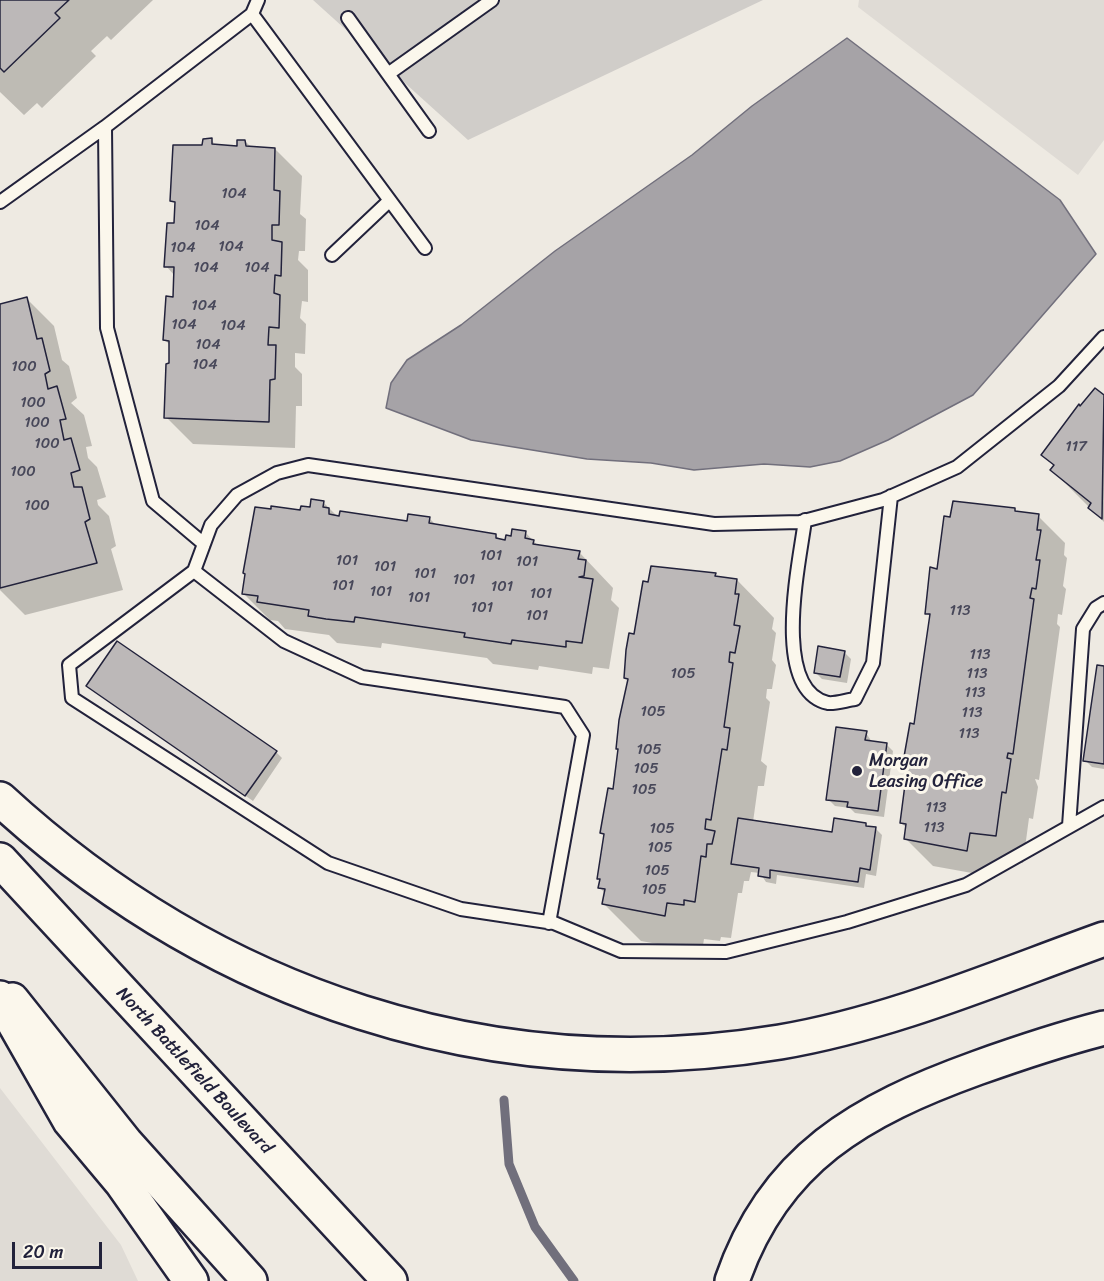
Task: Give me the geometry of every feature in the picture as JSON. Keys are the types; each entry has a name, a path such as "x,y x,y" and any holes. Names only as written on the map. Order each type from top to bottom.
{"main road":[{"path":"0,799 57,850 100,881 194,941 247,968 348,1010 410,1027 503,1047 548,1052 673,1053 782,1041 895,1013 1104,939"},
{"name":"North Battlefield Boulevard","path":"0,860 390,1281"},
{"path":"0,985 126,1143 250,1281"},
{"path":"0,998 69,1121 122,1183 191,1281"},
{"path":"732,1281 756,1224 775,1195 807,1160 853,1124 909,1095 967,1072 1028,1050 1104,1028"}],"lane":[{"path":"0,202 105,127 252,14 258,0"},
{"path":"388,74 492,0"},
{"path":"252,14 388,202 425,248"},
{"path":"348,18 429,131"},
{"path":"105,127 107,328 153,501 204,544"},
{"path":"332,255 388,202"},
{"path":"1104,337 1059,386 957,467 891,496 805,520 714,524 308,465 277,473 237,495 211,525 194,571 69,665 72,698 328,863 461,909 549,923 621,951 726,952 847,922 966,885 1104,807"},
{"path":"805,520 792,616 794,662 809,692 828,703 855,699 873,663 891,496"},
{"path":"194,571 284,641 362,677 565,707 583,735 549,923"},
{"path":"1069,826 1083,629 1096,608 1104,603"}],"shaded area":[{"path":"313,0 763,0 468,140"},
{"path":"859,0 1104,0 1104,140 1078,175 858,7"},
{"path":"847,38 1060,200 1096,254 973,395 888,440 840,461 810,467 764,464 694,470 651,463 587,459 471,440 386,408 391,383 407,360 461,325 555,251 692,155 752,106"},
{"path":"0,1088 121,1245 138,1281 0,1281"}],"building":[{"path":"0,0 69,0 55,13 60,18 4,72 0,68"},
{"path":"212,138 212,144 237,146 237,140 245,140 246,146 275,148 274,190 280,191 279,225 272,225 272,240 282,242 281,276 275,275 274,293 280,295 279,328 269,327 268,345 276,345 275,379 270,380 269,422 164,418 169,341 163,340 166,296 173,297 174,267 164,267 167,223 174,223 175,202 170,201 173,145 202,145 203,139"},
{"path":"27,297 37,339 42,338 50,371 45,374 48,389 57,386 66,419 60,420 64,440 71,438 80,470 71,473 74,487 82,487 90,519 85,522 97,563 0,588 0,304"},
{"path":"1095,388 1104,395 1102,519 1088,508 1091,503 1050,470 1054,465 1041,455 1079,404 1080,406"},
{"path":"311,499 324,501 323,507 329,508 329,514 339,516 340,511 407,521 408,514 430,517 429,523 496,534 496,538 505,540 506,535 511,536 512,529 526,531 525,538 534,540 533,544 580,551 578,559 586,560 584,576 579,577 593,579 582,643 566,641 566,647 512,640 511,644 464,637 465,633 355,617 354,622 326,619 308,616 309,610 257,602 258,596 242,594 245,574 243,573 255,507 271,509 271,506 300,510 301,506 310,507"},
{"path":"953,501 1015,508 1015,511 1039,514 1037,530 1041,530 1036,560 1040,560 1036,589 1032,588 1030,598 1034,599 1013,754 1008,753 1007,758 1011,759 1006,793 1002,792 996,836 970,833 967,851 904,839 906,824 900,823 907,769 902,768 910,723 914,724 930,614 925,614 930,567 937,569 944,516 950,517"},
{"path":"651,566 716,573 715,576 737,579 735,594 739,594 734,625 740,626 735,653 730,652 729,662 733,663 724,727 730,728 727,750 722,749 711,820 706,819 705,829 715,831 712,844 707,844 706,857 701,856 695,902 684,900 684,905 667,903 665,916 602,904 605,889 598,888 600,879 597,879 604,834 600,833 608,788 613,789 619,720 628,679 624,678 626,650 629,633 634,634 643,581 648,582"},
{"path":"117,641 277,751 245,796 86,686"},
{"path":"818,646 845,651 840,677 814,673"},
{"path":"1097,665 1104,666 1104,764 1083,761"},
{"name":"Morgan Leasing Office","path":"836,727 867,731 865,740 887,743 878,811 847,807 848,802 826,800"},
{"path":"738,818 832,832 834,818 866,823 866,826 876,827 870,870 860,868 858,882 770,870 770,878 758,876 759,868 731,864"}],"waterway":[{"path":"504,1100 509,1164 535,1227 574,1281"}],"place":[{"name":"Morgan Leasing Office","path":"857,771"}]}
